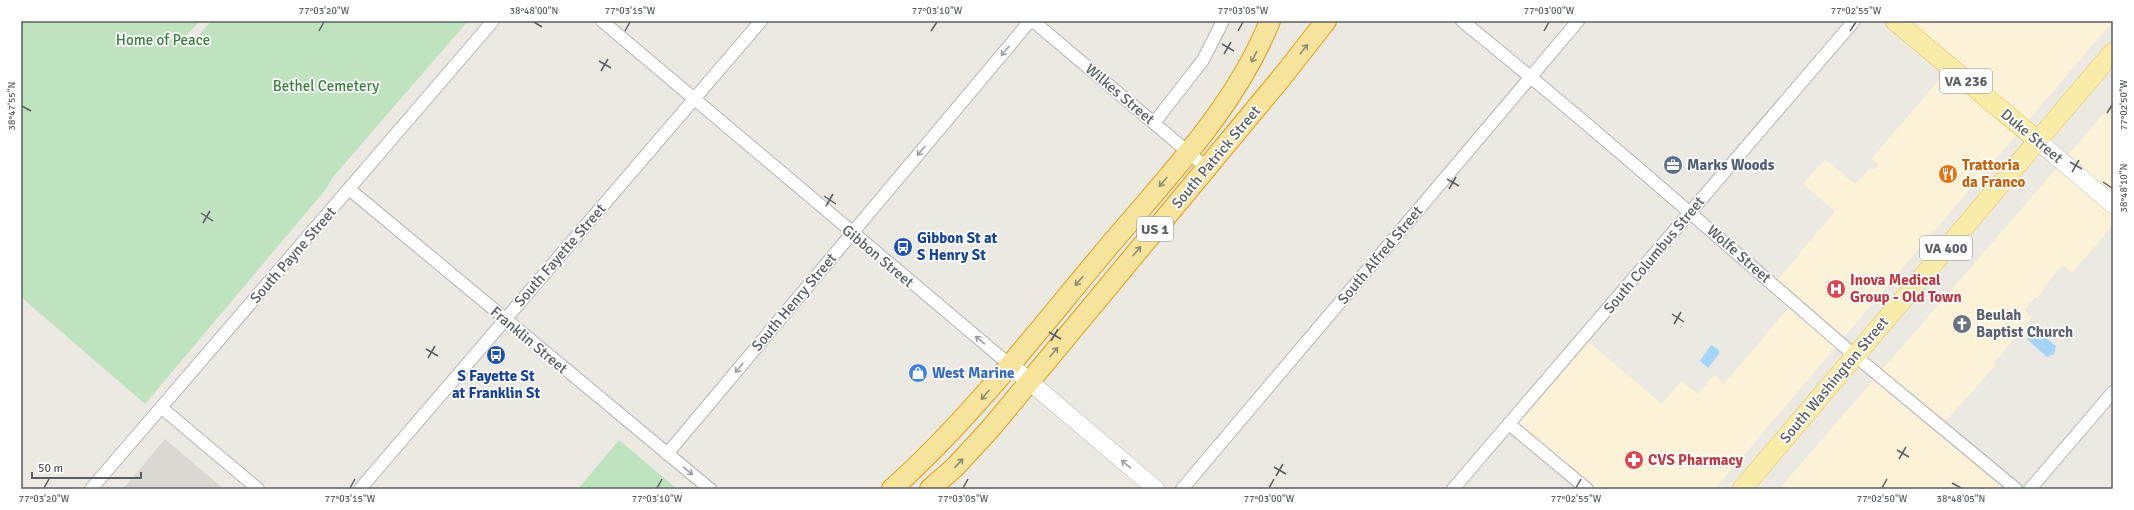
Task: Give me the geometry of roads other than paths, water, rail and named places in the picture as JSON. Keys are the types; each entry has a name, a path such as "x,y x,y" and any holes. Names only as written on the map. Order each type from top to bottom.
{"highway":[{"name":"South Patrick Street","path":"892,489 969,413 1207,129 1243,78 1270,21"},
{"name":"South Patrick Street","path":"930,489 954,467 991,428 1207,168 1326,21"}],"main road":[{"name":"Duke Street","path":"1895,21 2113,205"},
{"name":"South Washington Street","path":"1742,489 2113,52"},
{"name":"Gibbon Street","path":"1010,365 1156,489"}],"street":[{"name":"South Payne Street","path":"91,489 493,21"},
{"name":"Gibbon Street","path":"602,21 1010,365"},
{"name":"South Fayette Street","path":"360,489 761,21"},
{"name":"Wilkes Street","path":"1031,21 1154,122 1207,168"},
{"name":"South Henry Street","path":"667,454 1031,21"},
{"path":"1154,122 1203,60 1223,21"},
{"name":"Wolfe Street","path":"1462,21 1531,76 1691,212 1855,355 2016,489"},
{"name":"South Alfred Street","path":"1182,489 1578,21"},
{"name":"South Columbus Street","path":"1453,489 1854,21"},
{"name":"Franklin Street","path":"349,189 710,489"},
{"path":"2030,489 2113,392"},
{"path":"162,408 258,489"},
{"path":"1509,424 1587,489"}],"water":[{"path":"2035,329 2056,346 2054,354 2047,357 2027,339 2027,332"},
{"path":"1711,345 1719,350 1719,354 1708,368 1700,361"}],"place":[{"name":"Marks Woods","path":"1673,165"},
{"name":"Trattoria da Franco","path":"1948,174"},
{"name":"Gibbon St at S Henry St","path":"903,247"},
{"name":"Inova Medical Group - Old Town","path":"1836,289"},
{"name":"Beulah Baptist Church","path":"1962,324"},
{"name":"S Fayette St at Franklin St","path":"496,355"},
{"name":"West Marine","path":"918,373"},
{"name":"CVS Pharmacy","path":"1634,460"}],"park label":[{"name":"Home of Peace","path":"163,40"},
{"name":"Bethel Cemetery","path":"326,86"}]}
